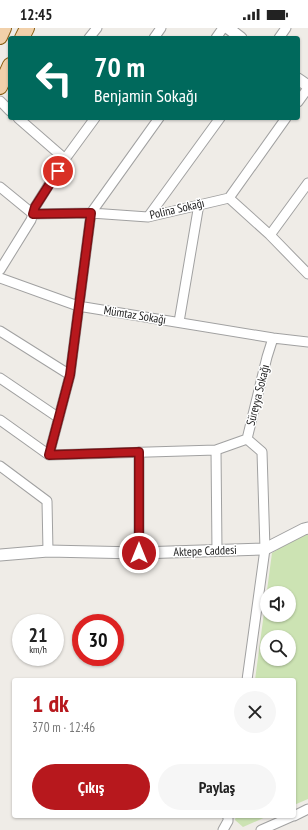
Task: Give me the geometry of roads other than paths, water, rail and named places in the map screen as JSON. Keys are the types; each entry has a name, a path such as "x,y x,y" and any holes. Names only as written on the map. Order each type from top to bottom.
{"main road":[{"path":"0,37 2,29"},
{"path":"0,88 8,70"}],"street":[{"path":"228,28 238,36"},
{"path":"300,81 308,87 300,99"},
{"path":"0,101 8,109"},
{"path":"0,270 31,220 35,207 65,159 94,120"},
{"path":"0,420 49,455 70,375 91,213 158,120"},
{"path":"148,217 219,120"},
{"path":"285,120 229,198 307,270"},
{"path":"27,121 65,159"},
{"path":"270,235 308,182"},
{"path":"0,187 33,214"},
{"name":"Polina Sokağı","path":"33,214 91,213 148,217 229,198"},
{"path":"179,322 199,204"},
{"name":"Mümtaz Sokağı","path":"0,278 78,306 274,338 308,342"},
{"path":"0,331 70,375"},
{"name":"Süreyya Sokağı","path":"49,455 216,450 247,439 267,357 274,338"},
{"path":"0,378 59,418"},
{"path":"247,439 262,452 265,549 247,678"},
{"path":"216,450 217,551"},
{"path":"139,452 139,553"},
{"path":"0,466 47,501 48,551"},
{"name":"Aktepe Caddesi","path":"0,555 48,551 139,553 265,549 308,528"},
{"path":"296,815 308,809"},
{"path":"223,830 228,818"},
{"path":"261,830 288,818"}]}
